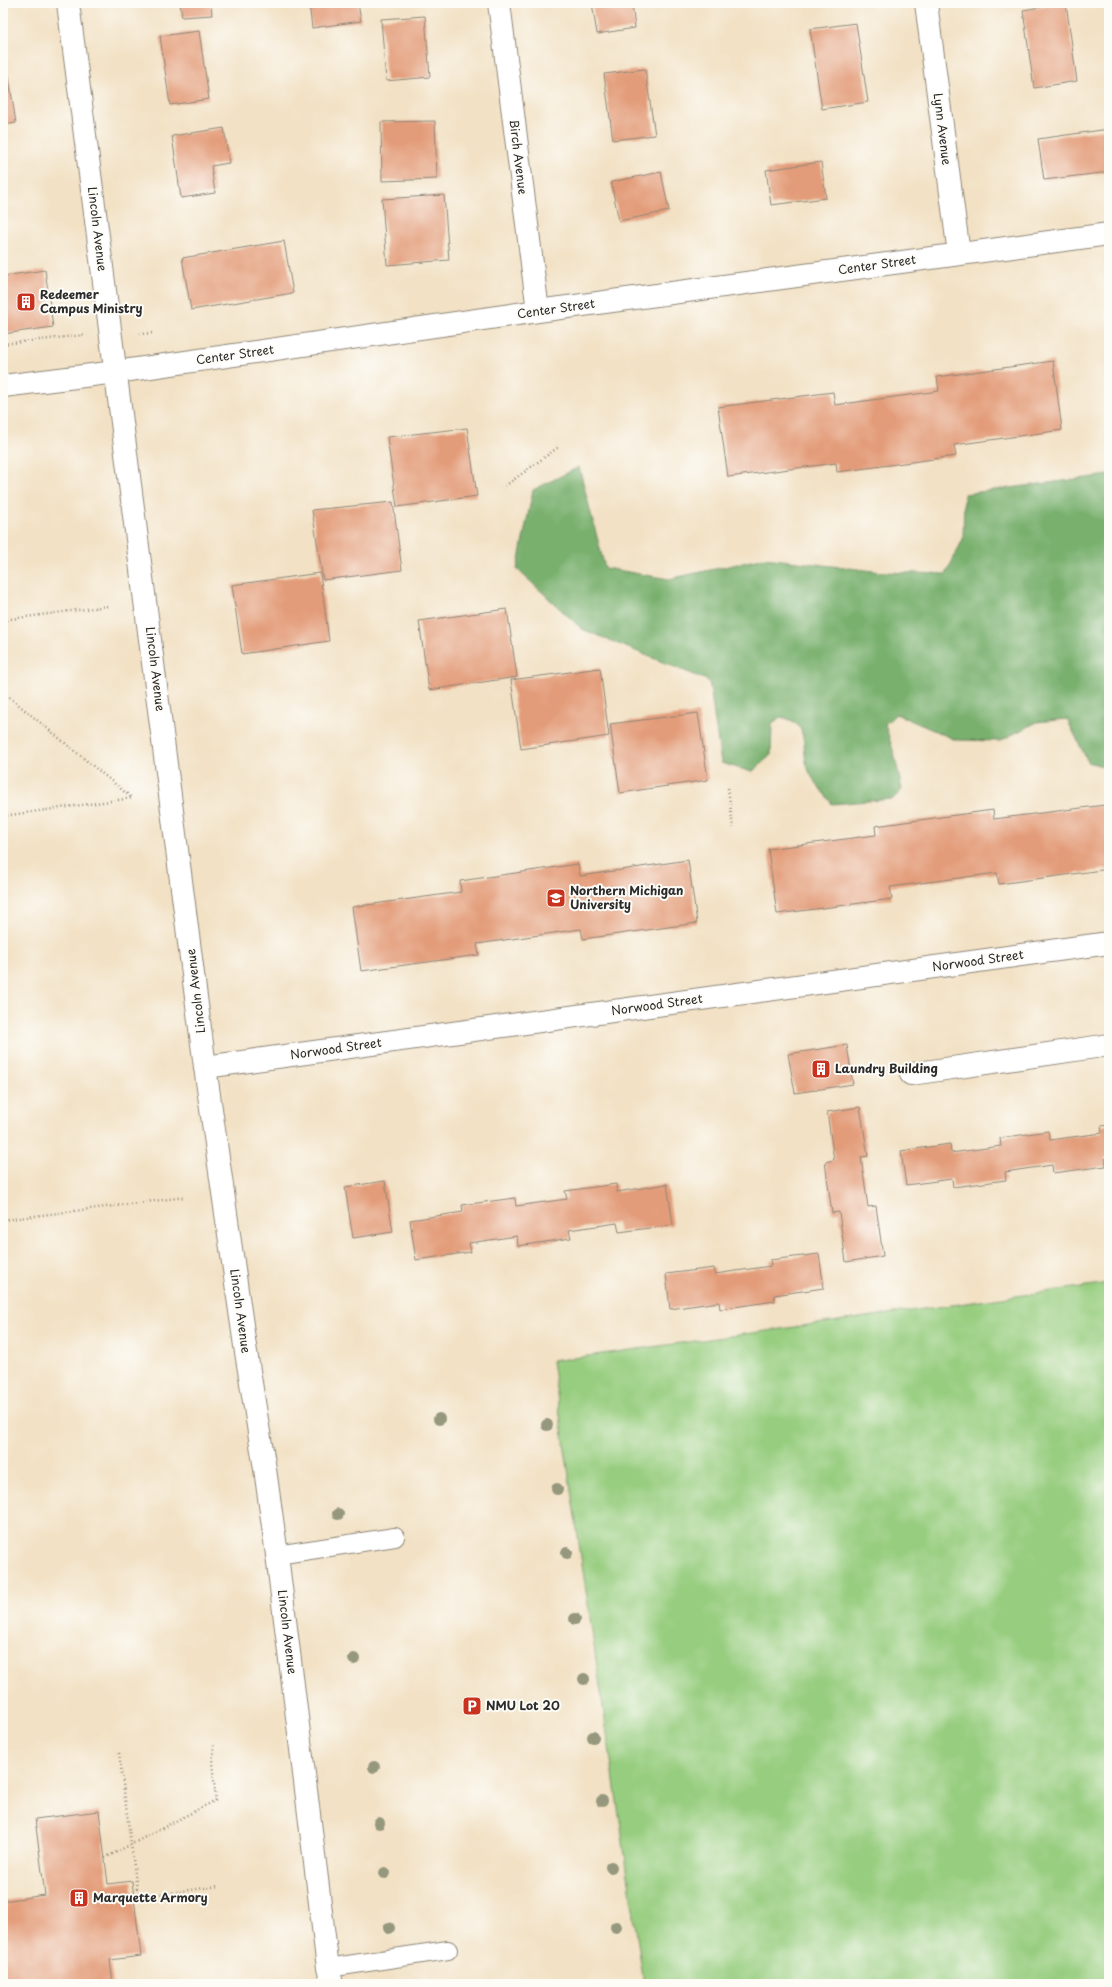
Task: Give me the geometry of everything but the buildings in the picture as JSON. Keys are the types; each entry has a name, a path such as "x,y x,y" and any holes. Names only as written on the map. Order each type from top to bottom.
{"street":[{"name":"Lincoln Avenue","path":"68,3 205,1067 245,1346 266,1469 329,1978"},
{"name":"Birch Avenue","path":"498,3 538,311"},
{"name":"Lynn Avenue","path":"926,3 959,254"},
{"name":"Center Street","path":"3,386 116,372 538,311 1109,234"},
{"name":"Norwood Street","path":"205,1067 1109,943"},
{"path":"910,1074 1109,1045"}],"lane":[{"path":"277,1555 395,1537"},
{"path":"329,1978 448,1950"}],"path":[{"path":"3,344 74,335 153,333"},
{"path":"505,486 560,446"},
{"path":"3,620 108,606"},
{"path":"3,692 132,798 3,816"},
{"path":"728,788 733,828"},
{"path":"3,1220 185,1197"},
{"path":"105,1858 216,1800 212,1763 214,1745"},
{"path":"119,1753 138,1897 219,1886"}],"green space":[{"path":"579,467 605,568 669,579 765,558 882,572 946,574 963,539 964,494 1109,475 1109,768 1088,762 1067,719 1037,722 1000,741 956,740 896,714 885,724 895,757 902,790 893,799 832,804 809,771 806,763 801,731 797,725 790,720 780,717 772,724 771,755 752,772 721,763 709,681 582,629 517,569 533,490"},
{"path":"1109,1283 1109,1984 644,1984 552,1361"}],"place":[{"name":"Redeemer Campus Ministry","path":"26,302"},
{"name":"Northern Michigan University","path":"556,898"},
{"name":"Laundry Building","path":"821,1069"},
{"name":"NMU Lot 20","path":"472,1706"},
{"name":"Marquette Armory","path":"79,1898"}]}
